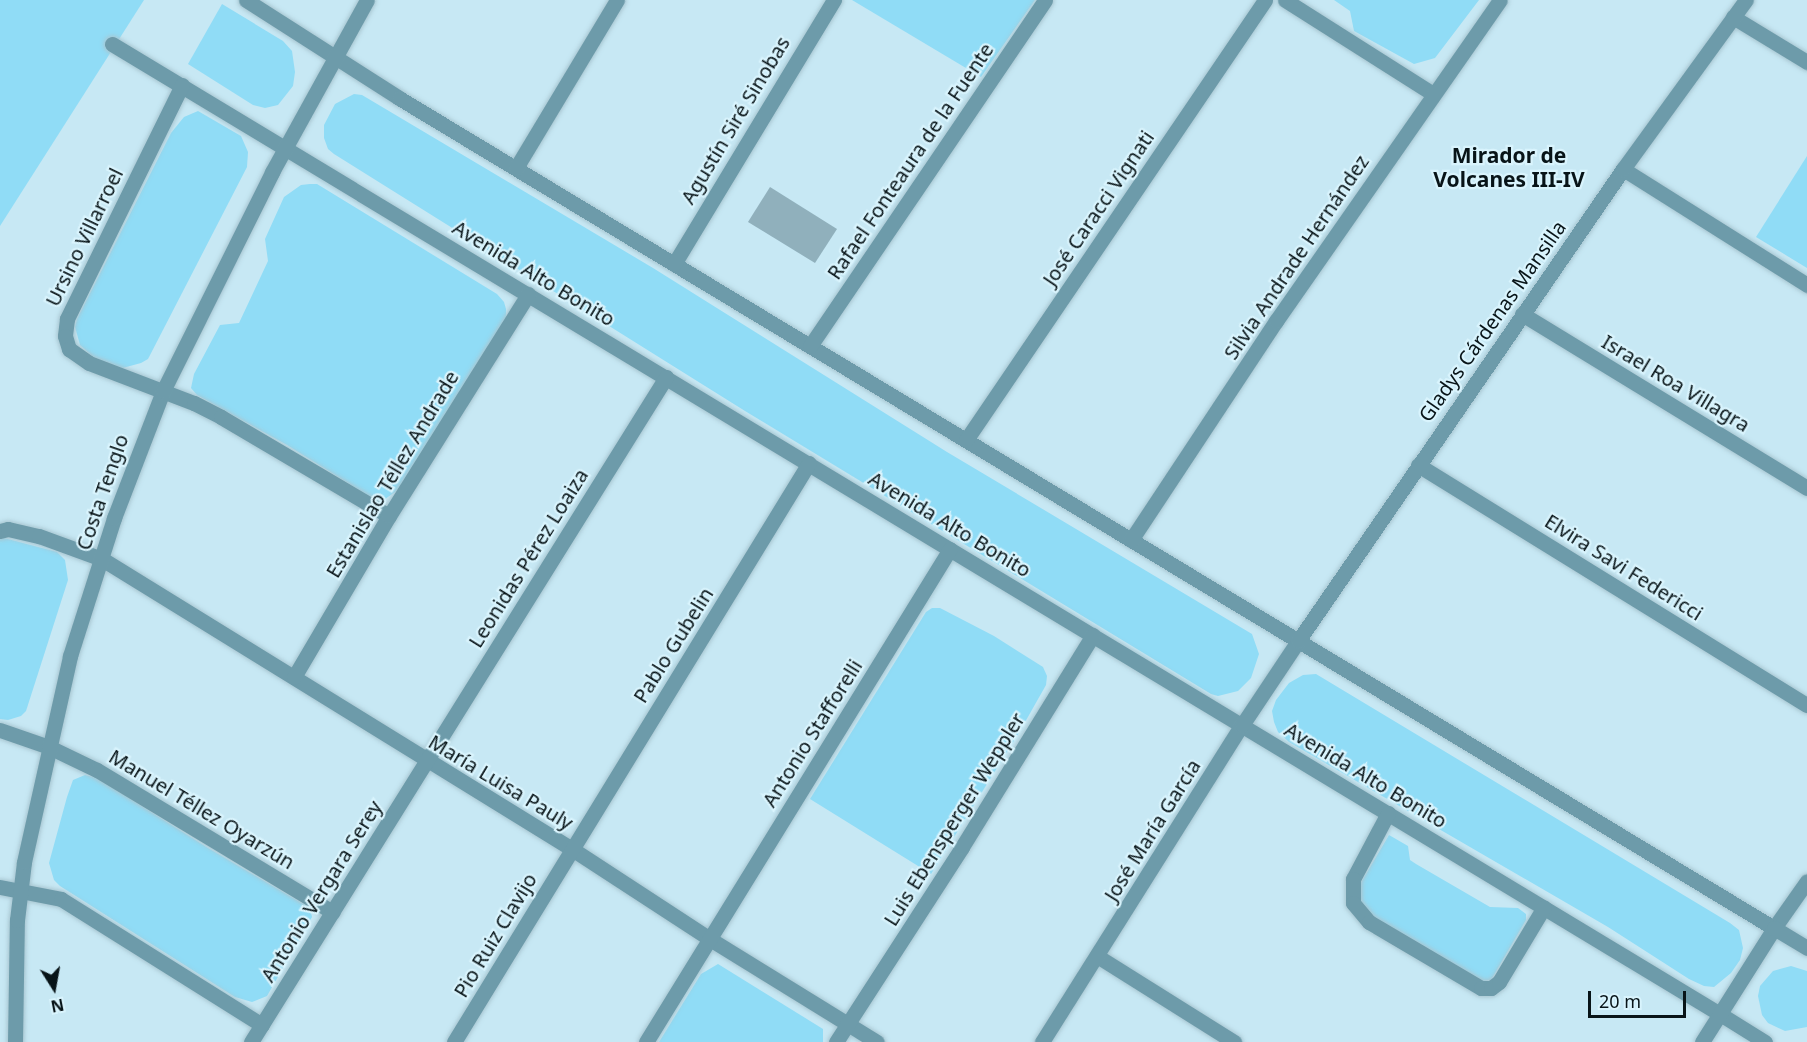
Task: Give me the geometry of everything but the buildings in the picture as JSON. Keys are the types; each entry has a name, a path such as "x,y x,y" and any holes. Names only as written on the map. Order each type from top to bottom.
{"street":[{"path":"246,0 334,57 674,264 1807,948"},
{"name":"Costa Tenglo","path":"15,1042 20,890 70,656 129,476 163,391 285,147 367,0"},
{"path":"516,168 617,0"},
{"name":"Agustín Siré Sinobas","path":"674,264 834,0"},
{"name":"Rafael Fonteaura de la Fuente","path":"810,346 1045,0"},
{"name":"José Caracci Vignati","path":"966,440 1265,0"},
{"path":"1285,0 1433,94"},
{"name":"Silvia Andrade Hernández","path":"1131,540 1276,321 1500,0"},
{"name":"Gladys Cárdenas Mansilla","path":"1298,641 1623,169 1746,0"},
{"path":"1733,17 1807,62"},
{"name":"Avenida Alto Bonito","path":"112,44 1766,1042"},
{"name":"Ursino Villarroel","path":"182,85 67,319 65,336 69,349 88,363 163,391 221,417 389,516"},
{"path":"1623,169 1807,285"},
{"name":"Estanislao Téllez Andrade","path":"294,677 389,516 528,294"},
{"name":"Israel Roa Villagra","path":"1522,315 1807,488"},
{"name":"Leonidas Pérez Loaiza","path":"426,761 666,377"},
{"name":"Pablo Gubelin","path":"572,849 810,464"},
{"name":"Elvira Savi Federicci","path":"1418,465 1807,705"},
{"name":"María Luisa Pauly","path":"0,531 8,529 39,536 102,560 572,849 710,939 877,1042"},
{"name":"Antonio Stafforelli","path":"646,1042 951,549"},
{"name":"Luis Ebensperger Weppler","path":"837,1042 962,847 1093,635"},
{"name":"José María García","path":"1042,1042 1242,725 1298,641"},
{"name":"Manuel Téllez Oyarzún","path":"0,730 49,747 97,770 332,912"},
{"name":"Antonio Vergara Serey","path":"251,1042 426,761"},
{"path":"1388,813 1353,879 1353,903 1369,922 1481,988 1491,988 1498,982 1544,908"},
{"name":"Pio Ruiz Clavijo","path":"454,1042 572,849"},
{"path":"1702,1042 1774,928 1807,881"},
{"path":"0,887 61,899 262,1025"},
{"path":"1097,956 1234,1042"}],"shaded area":[{"path":"0,0 144,0 0,226"},
{"path":"852,0 1035,0 981,77"},
{"path":"1334,0 1479,0 1435,58 1414,64 1354,31 1350,11"},
{"path":"222,4 283,41 292,51 295,72 293,86 278,105 265,108 253,105 188,64"},
{"path":"354,94 362,95 653,268 947,452 1252,634 1259,654 1251,678 1238,691 1218,696 1211,694 745,411 334,154 328,149 324,138 324,125 335,104"},
{"path":"198,111 241,136 248,152 247,167 148,359 119,369 92,356 80,345 75,327 77,319 171,133 184,117"},
{"path":"1807,156 1807,268 1756,237"},
{"path":"317,184 497,294 504,302 506,309 506,319 398,490 385,499 369,496 287,445 197,395 191,388 194,374 220,325 239,323 268,261 265,239 284,197 301,185"},
{"path":"4,538 57,552 65,560 68,580 26,711 21,716 8,720 0,719 0,539"},
{"path":"932,608 940,608 994,636 1043,667 1047,676 1046,685 1020,731 931,874 810,799 926,612"},
{"path":"1316,674 1730,923 1739,930 1743,948 1740,960 1731,973 1714,987 1704,986 1689,979 1608,927 1289,742 1278,732 1274,722 1272,711 1276,700 1289,683 1303,675"},
{"path":"85,775 97,778 208,848 310,908 312,917 267,996 252,1002 235,997 54,880 49,863 67,797 73,780"},
{"path":"1389,835 1408,846 1410,860 1490,907 1518,908 1526,914 1526,920 1491,980 1483,981 1367,914 1361,905 1359,886"},
{"path":"718,964 823,1029 823,1042 659,1042 701,974"},
{"path":"1791,966 1807,971 1807,1027 1785,1031 1768,1023 1762,1015 1758,996 1760,986 1773,971"}],"district":[{"name":"Mirador de Volcanes III-IV","path":"1509,167"}]}
